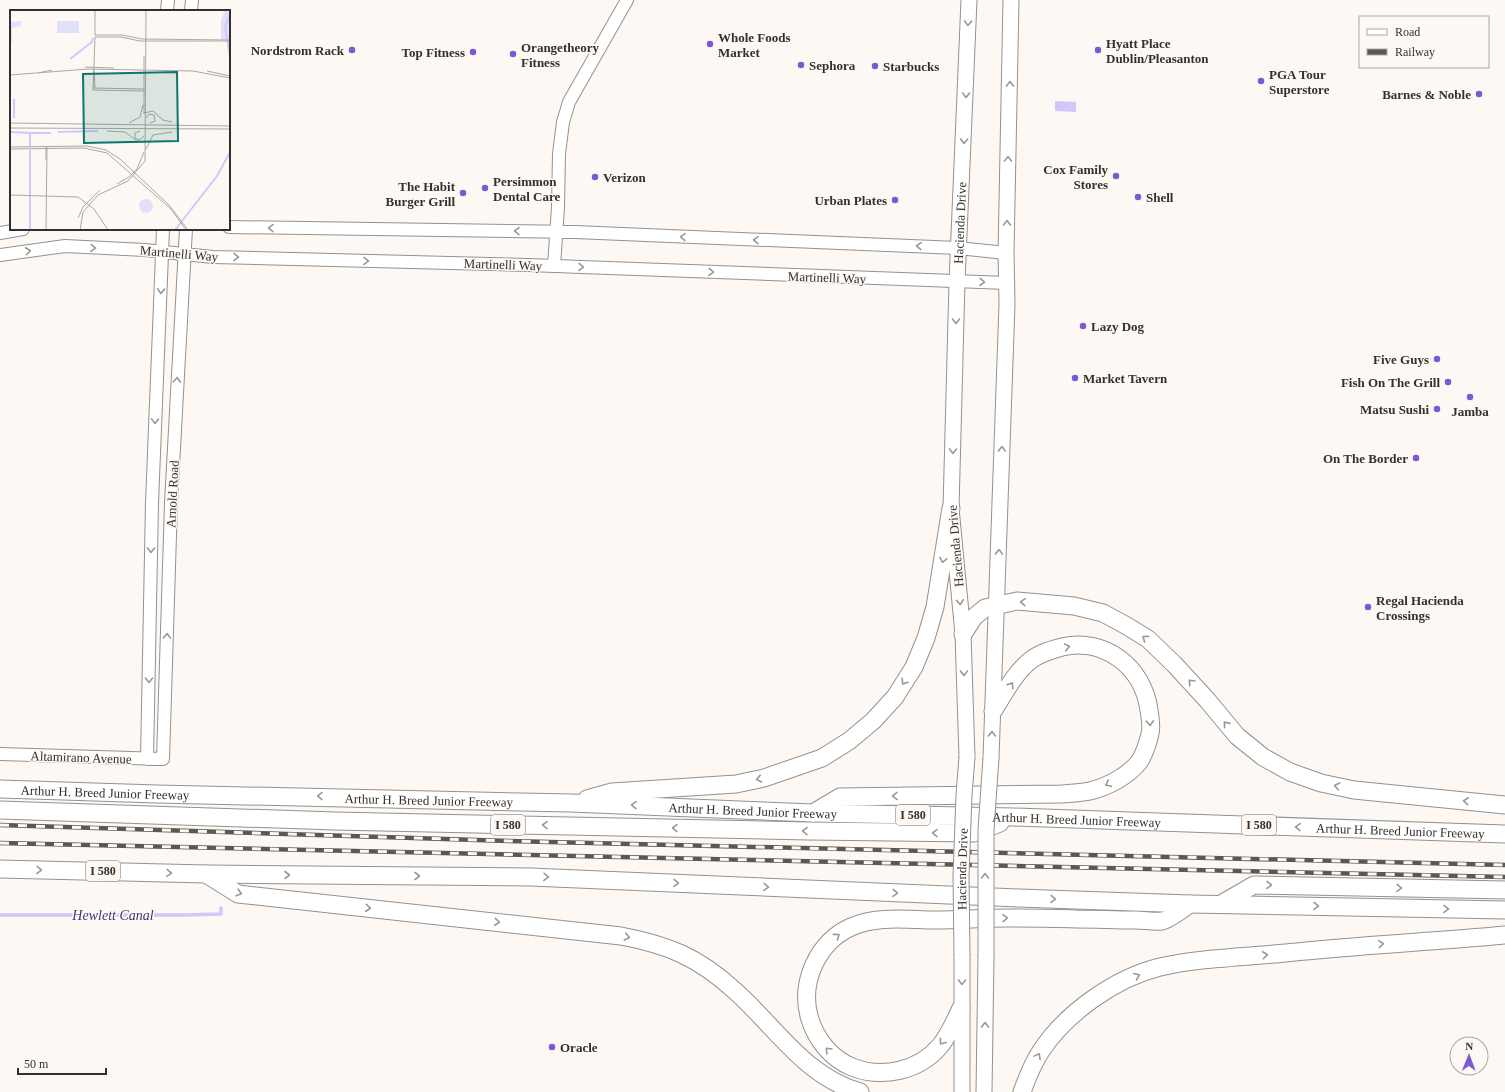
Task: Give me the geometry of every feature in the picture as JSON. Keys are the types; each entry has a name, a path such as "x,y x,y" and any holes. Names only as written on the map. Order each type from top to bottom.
{"highway":[{"path":"571,803 612,792 736,784 764,778 822,758 849,741 873,721 895,697 914,667 926,638 935,607 951,508"},
{"path":"963,634 974,618 985,608 1017,601 1074,606 1103,614 1148,639 1174,664 1208,701 1237,736 1263,757 1290,772 1321,783 1354,790 1505,805"},
{"path":"813,813 840,797 1062,794 1090,791 1110,784 1126,773 1139,761 1151,733 1148,699 1131,668 1115,655 1092,646 1071,645 1057,648 1031,660 1017,675 993,711"},
{"name":"Arthur H. Breed Junior Freeway","path":"0,789 571,803 813,813 1013,817 1505,834"},
{"name":"I 580","path":"0,810 351,821 793,831 974,833 1013,817"},
{"name":"I 580","path":"0,868 206,874 530,877 1011,898 1190,904 1505,910"},
{"path":"206,874 238,894 621,936 649,941 680,952 709,969 735,990 806,1062 826,1078 846,1088 860,1092"},
{"name":"I 580","path":"1221,904 1254,885 1505,890"},
{"path":"961,1008 940,1046 927,1058 910,1067 891,1073 872,1072 851,1066 834,1056 819,1041 812,1026 807,1008 806,990 810,973 820,954 834,938 851,927 871,921 894,919 936,920 1006,918 1163,921 1190,904"},
{"path":"1022,1092 1028,1076 1041,1051 1060,1028 1084,1006 1108,989 1136,976 1159,968 1190,962 1342,947 1505,935"}],"main road":[{"name":"Hacienda Drive","path":"962,1092 961,876 967,757 963,634 951,508 958,248 969,0"},
{"name":"Hacienda Drive","path":"984,1092 986,838 993,711 1007,283 1006,253 1011,0"}],"street":[{"path":"167,10 168,0"},
{"path":"191,10 192,0"},
{"path":"554,266 559,154 563,122 569,102 627,0"},
{"path":"230,227 556,232 958,248 1006,253"},
{"path":"0,233 17,230"},
{"name":"Arnold Road","path":"148,759 152,503 163,230"},
{"name":"Arnold Road","path":"163,759 171,504 186,230"},
{"name":"Martinelli Way","path":"0,255 65,246 184,253 213,257 554,266 1007,283"},
{"name":"Altamirano Avenue","path":"0,754 163,759"}],"shaded area":[{"path":"1055,101 1076,102 1076,112 1055,111"}],"waterway":[{"name":"Hewlett Canal","path":"0,915 221,914 221,908"}],"railway":[{"path":"0,825 509,841 1505,865"},
{"path":"0,843 1505,877"}],"place":[{"name":"Whole Foods Market","path":"710,44"},
{"name":"Nordstrom Rack","path":"352,50"},
{"name":"Hyatt Place Dublin/Pleasanton","path":"1098,50"},
{"name":"Top Fitness","path":"473,52"},
{"name":"Orangetheory Fitness","path":"513,54"},
{"name":"Sephora","path":"801,65"},
{"name":"Starbucks","path":"875,66"},
{"name":"PGA Tour Superstore","path":"1261,81"},
{"name":"Barnes & Noble","path":"1479,94"},
{"name":"Cox Family Stores","path":"1116,176"},
{"name":"Verizon","path":"595,177"},
{"name":"Persimmon Dental Care","path":"485,188"},
{"name":"The Habit Burger Grill","path":"463,193"},
{"name":"Shell","path":"1138,197"},
{"name":"Urban Plates","path":"895,200"},
{"name":"Lazy Dog","path":"1083,326"},
{"name":"Five Guys","path":"1437,359"},
{"name":"Market Tavern","path":"1075,378"},
{"name":"Fish On The Grill","path":"1448,382"},
{"name":"Jamba","path":"1470,397"},
{"name":"Matsu Sushi","path":"1437,409"},
{"name":"On The Border","path":"1416,458"},
{"name":"Regal Hacienda Crossings","path":"1368,607"},
{"name":"Oracle","path":"552,1047"}]}
